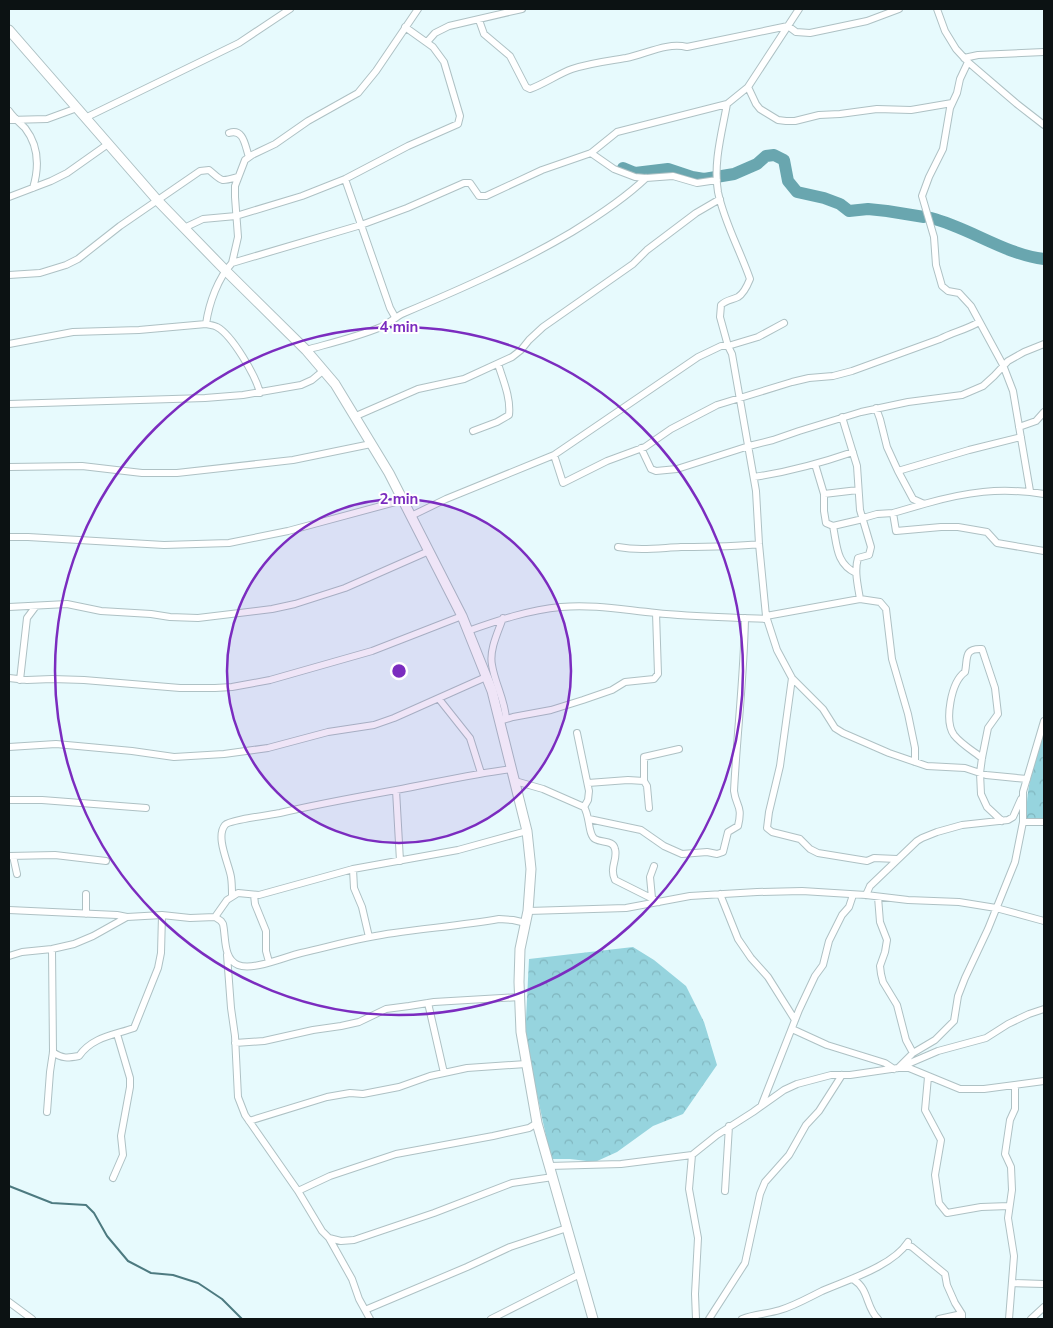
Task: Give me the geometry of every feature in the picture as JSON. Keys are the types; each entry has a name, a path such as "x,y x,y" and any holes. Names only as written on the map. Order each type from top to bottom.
{"street":[{"path":"85,118 239,43 290,9"},
{"path":"232,263 238,237 235,197 238,177 245,160 275,144 308,121 358,93 376,72 418,9"},
{"path":"427,42 442,29 522,9"},
{"path":"206,324 208,309 225,270 232,263 361,225 464,183 470,183 479,196 486,196 542,170 591,153 617,132 727,104 748,87 799,9"},
{"path":"479,20 484,34 510,56 526,87 530,89 573,69 589,64 628,58 665,47 677,46 687,48 788,26 796,32 810,33 867,21 899,9"},
{"path":"937,9 944,31 966,60 1044,125"},
{"path":"184,228 203,219 236,216 302,196 345,179 408,146 458,124 460,116 448,72 438,54 427,42 405,27"},
{"path":"9,30 158,201 324,370 345,398 404,500 462,616 503,720 512,769 527,831 531,869 528,911 520,949 521,1032 537,1124 593,1319"},
{"path":"1030,491 1013,391 1003,365 971,306 959,293 948,291 942,286 936,266 934,237 922,196 943,149 952,103 957,93 966,60 978,55 1044,52"},
{"path":"748,87 760,108 778,120 786,121 795,121 819,115 877,109 911,110 952,103"},
{"path":"727,104 718,150 717,180 720,199 750,279 739,296 725,301 721,305 720,317 732,354 754,476 766,618 781,659 792,678 823,709 835,728 843,733 889,753 934,767 965,768 980,773 1027,779"},
{"path":"12,120 47,119 77,108"},
{"path":"9,110 12,120 24,127 29,135 37,158 36,177 32,188"},
{"path":"229,133 235,131 243,137 249,157"},
{"path":"9,197 67,173 108,144"},
{"path":"591,153 624,174 646,178 673,176 697,182 717,180"},
{"path":"9,275 40,272 78,259 120,226 203,170 209,170 221,180 238,177"},
{"path":"306,350 380,328 392,322 395,317 539,252 613,205 646,178"},
{"path":"345,179 390,308 395,317"},
{"path":"356,416 418,389 464,379 498,364 521,350 543,327 633,264 647,250 696,213 720,199"},
{"path":"554,455 563,483 641,448 691,418 718,405 792,382 852,371 967,329 979,322"},
{"path":"411,516 446,499 554,455 698,357 720,346 728,346 758,337 784,323"},
{"path":"9,344 73,332 139,330 206,324 216,326 225,333 252,371 260,393"},
{"path":"641,448 651,470 677,469 876,408 967,393 982,386 1003,365 1024,352 1044,344"},
{"path":"473,431 497,422 509,415 510,407 507,392 498,364"},
{"path":"9,404 205,398 260,393 301,385 312,380 324,370"},
{"path":"876,408 887,447 898,470 913,499 924,504"},
{"path":"1019,427 1036,421 1044,412"},
{"path":"842,417 859,476 860,510 871,552 869,555 858,558 856,573 860,599"},
{"path":"898,470 961,452 1021,438"},
{"path":"9,466 82,466 142,473 177,473 293,460 371,444"},
{"path":"754,476 776,474 853,452"},
{"path":"815,464 824,494 826,523 833,526 979,491 1030,491 1044,494"},
{"path":"824,494 858,490"},
{"path":"9,538 36,537 164,545 229,543 288,531 404,500"},
{"path":"893,513 896,531 958,526 988,532 997,543 1044,551"},
{"path":"833,526 840,560 848,570 856,573"},
{"path":"618,547 635,550 679,547 735,547 759,544"},
{"path":"9,607 66,604 101,611 198,618 272,609 296,604 345,588 429,551"},
{"path":"468,631 503,618 542,609 582,606 598,606 656,613 766,618 860,599 880,602 886,609 892,659 908,714 915,762"},
{"path":"20,680 27,618 36,606"},
{"path":"503,720 575,703 612,690 625,682 654,679 658,674 656,613"},
{"path":"9,678 20,680 84,680 142,686 201,689 240,686 270,680 372,651 462,616"},
{"path":"503,618 496,638 491,664 505,705 503,720"},
{"path":"589,819 641,830 664,846 682,854 707,852 717,854 722,852 728,832 738,826 740,816 740,808 734,791 737,734 744,666 745,618"},
{"path":"982,758 954,734 951,728 950,708 952,695 959,676 965,672 965,658 967,654 978,649 982,649 994,680 998,704 996,717 988,728 982,758 980,773 981,794 983,801 1002,821"},
{"path":"9,747 56,744 174,757 224,754 268,748 328,732 374,725 439,699 486,677"},
{"path":"792,678 780,766 767,828 772,832 800,839 810,849 818,853 867,861 877,858 897,859"},
{"path":"439,699 470,738 481,773"},
{"path":"866,895 870,886 917,841 937,832 962,825 1002,821 1013,817 1024,792 1044,721"},
{"path":"577,733 588,783 588,800 584,807"},
{"path":"649,808 647,786 644,781 644,757 679,749"},
{"path":"232,896 231,875 224,855 222,840 222,831 225,824 232,821 364,795 512,769"},
{"path":"588,783 628,780 644,781"},
{"path":"515,782 548,791 584,807 588,812 591,834 595,839 610,843 614,847 616,853 612,874 615,880 660,902"},
{"path":"396,790 400,861"},
{"path":"896,1069 913,1053 935,1040 954,1021 958,996 964,978 988,929 1016,862 1023,822 1024,792"},
{"path":"9,800 36,799 146,808"},
{"path":"1023,822 1044,822"},
{"path":"215,917 232,896 238,893 254,895 353,869 458,850 527,831"},
{"path":"17,874 11,856 55,854 106,860"},
{"path":"652,898 650,877 654,866"},
{"path":"353,869 354,888 362,907 369,937"},
{"path":"528,911 626,908 690,896 792,891 958,902 996,908 1044,921"},
{"path":"86,894 86,914"},
{"path":"720,894 738,939 751,958 768,977 795,1020"},
{"path":"254,895 255,904 266,931 266,951 269,962"},
{"path":"762,1106 795,1020 815,976 823,965 829,941 849,906 853,895"},
{"path":"878,896 880,922 887,940 886,952 880,966 881,974 883,982 897,1005 906,1040 913,1053"},
{"path":"9,910 127,917 162,915 190,918 215,917 221,921 227,952 238,1097 245,1115 298,1190 328,1238 352,1279 370,1319"},
{"path":"53,1052 58,1056 66,1058 79,1056 85,1047 94,1041 134,1028 158,968 161,953 162,915"},
{"path":"9,956 22,952 52,949 74,944 127,917"},
{"path":"227,952 230,959 236,964 251,966 369,937 499,919 526,923"},
{"path":"47,1112 53,1052 52,949"},
{"path":"235,1043 264,1041 341,1026 360,1022 386,1010 428,1003 520,997"},
{"path":"428,1003 444,1073"},
{"path":"896,1069 938,1050 986,1038 1008,1024 1028,1014 1044,1009"},
{"path":"792,1029 827,1044 885,1063 896,1069"},
{"path":"113,1178 123,1155 121,1136 130,1087 130,1078 117,1034"},
{"path":"249,1121 327,1097 350,1093 363,1094 399,1087 467,1068 526,1064"},
{"path":"550,1166 621,1164 692,1155 729,1126 744,1118 784,1090 797,1084 826,1076 909,1068 960,1089 984,1089 1044,1081"},
{"path":"709,1319 745,1263 753,1222 765,1182 788,1155 806,1125 819,1110 842,1075"},
{"path":"928,1077 925,1110 941,1140 935,1175 938,1200 942,1208 946,1213 981,1207 1009,1206"},
{"path":"1008,1319 1014,1256 1008,1218 1012,1190 1011,1168 1005,1154 1010,1120 1015,1109 1015,1085"},
{"path":"298,1190 330,1176 396,1154 493,1136 529,1128 537,1124"},
{"path":"725,1191 729,1126"},
{"path":"692,1155 689,1189 698,1238 695,1294 696,1319"},
{"path":"328,1238 341,1241 354,1240 434,1213 512,1182 553,1176"},
{"path":"365,1310 510,1247 568,1228"},
{"path":"742,1319 782,1310 829,1288 854,1280 893,1257 907,1244 944,1272 962,1317 939,1319"},
{"path":"491,1319 580,1274"},
{"path":"854,1280 864,1290 874,1315 878,1319"},
{"path":"1012,1283 1044,1284"},
{"path":"9,1302 32,1319"},
{"path":"1031,1319 1044,1307"}],"green space":[{"path":"1044,733 1044,818 1027,818 1029,785"},
{"path":"633,947 654,960 686,986 704,1022 717,1065 683,1114 653,1126 617,1152 595,1162 551,1159 525,1039 529,959"}],"waterway":[{"path":"623,168 635,173 668,169 704,179 734,174 757,164 766,156 774,155 784,160 788,181 797,192 824,198 840,204 849,211 868,209 924,217"},
{"path":"931,218 945,222 1015,252 1044,259"},
{"path":"9,1186 52,1203 86,1205 94,1213 107,1236 128,1261 151,1273 173,1275 198,1283 222,1299 242,1319"}]}
